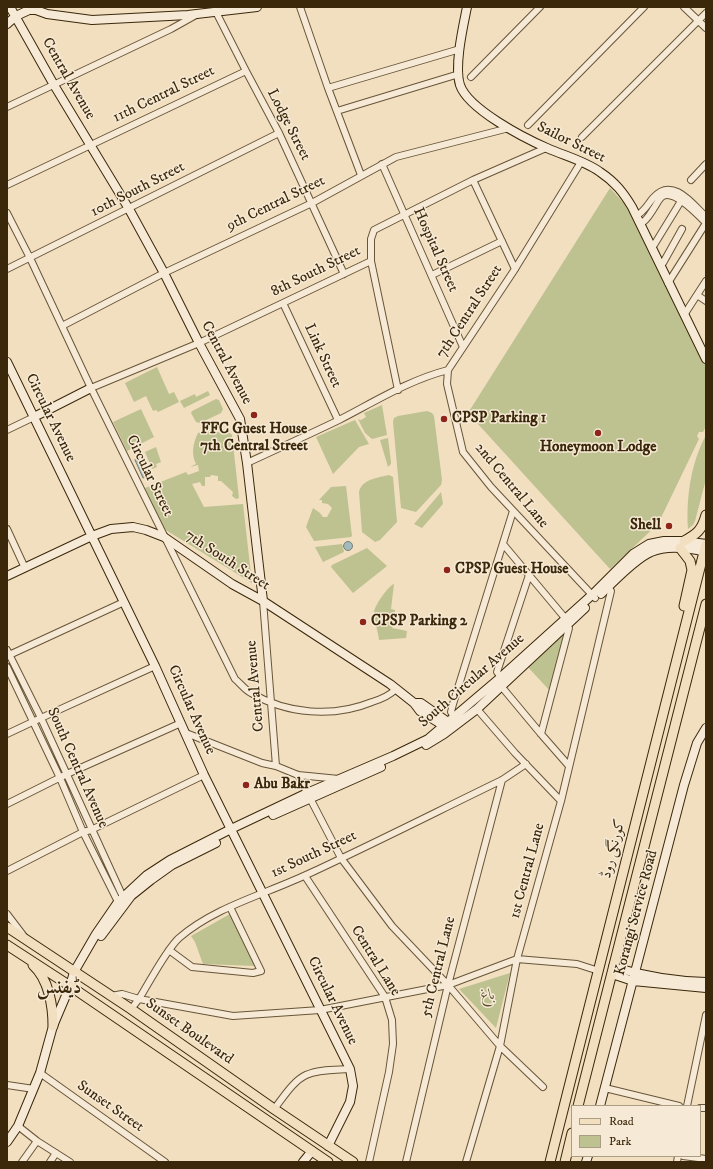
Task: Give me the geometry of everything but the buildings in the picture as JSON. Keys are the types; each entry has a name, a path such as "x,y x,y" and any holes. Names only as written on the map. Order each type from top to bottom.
{"main road":[{"path":"683,634 681,620 692,570 690,561 682,545 700,529 706,515"},
{"name":"کورنگی روڈ","path":"550,1162 706,548"},
{"name":"کورنگی روڈ","path":"578,1105 706,604"},
{"name":"Sunset Boulevard","path":"7,927 131,1009 353,1162"},
{"name":"Sunset Boulevard","path":"7,945 70,986 315,1156 328,1162"},
{"path":"21,954 36,967 42,978 53,1007 53,1026"},
{"path":"565,1162 571,1137"}],"street":[{"name":"Central Avenue","path":"10,7 54,86 129,209 240,419 247,463 263,601 276,766"},
{"path":"7,24 16,16 29,10 92,20 199,14 257,7"},
{"path":"300,7 328,88 361,175"},
{"name":"Sailor Street","path":"467,7 460,49 459,74 460,86 467,98 479,109 509,128 546,148 600,171 624,192 684,316 704,346 706,359"},
{"path":"470,77 540,7"},
{"path":"528,125 644,7"},
{"path":"684,7 706,28"},
{"name":"Lodge Street","path":"216,12 279,133 344,274"},
{"path":"582,137 706,13"},
{"path":"7,107 54,86 199,14"},
{"path":"328,88 460,49"},
{"name":"11th Central Street","path":"7,185 246,71"},
{"path":"337,110 459,74"},
{"name":"9th Central Street","path":"62,326 164,273 312,203 396,157 509,128"},
{"name":"10th South Street","path":"7,269 279,133"},
{"name":"8th South Street","path":"91,388 199,343 371,261 371,239 374,230 474,180 546,148"},
{"name":"7th Central Street","path":"247,463 398,390 433,374 448,370 515,269 581,162"},
{"name":"Hospital Street","path":"382,164 463,347"},
{"path":"691,180 706,164"},
{"path":"474,180 515,269"},
{"path":"668,283 706,223 672,195 665,195 662,197 645,221 638,220 641,214 659,191 670,189 684,196 706,217"},
{"path":"651,247 654,245 681,201"},
{"name":"Circular Street","path":"7,213 30,258 91,388 235,679 249,692 271,703 302,711 331,712 359,708 389,696 396,689"},
{"path":"660,265 663,263 682,229"},
{"path":"432,275 502,241"},
{"path":"371,261 398,390"},
{"path":"684,316 705,285"},
{"path":"697,295 706,301"},
{"name":"Link Street","path":"283,303 338,420"},
{"name":"Circular Avenue","path":"7,362 156,666 204,775 350,1069 353,1086 350,1102 328,1146"},
{"name":"2nd Central Lane","path":"448,370 447,384 463,452 491,487 594,596"},
{"path":"7,430 91,388"},
{"path":"449,722 453,704 513,511"},
{"name":"7th South Street","path":"7,576 92,536 111,529 133,527 146,530 164,537 232,584 263,601 390,684 414,703 420,711 449,722"},
{"path":"7,529 25,568"},
{"name":"South Circular Avenue","path":"309,796 340,779 428,739 594,596 633,554 649,544 664,541 706,548"},
{"path":"503,544 566,621 569,628 541,734"},
{"name":"South Circular Avenue","path":"594,596 608,587 646,554 682,545"},
{"path":"501,676 497,672 529,575"},
{"name":"1st Central Lane","path":"466,1162 500,1046 517,959 561,801 611,591 608,587"},
{"path":"8,654 124,602"},
{"name":"South Circular Avenue","path":"77,974 96,934 120,900 147,875 170,860 309,796 395,761 435,740 477,709 566,621"},
{"name":"South Central Avenue","path":"8,654 67,774 120,900"},
{"path":"7,734 156,666"},
{"path":"7,667 60,778 83,832 120,900"},
{"path":"501,686 569,766"},
{"path":"477,709 515,753 561,801"},
{"path":"7,804 67,774 181,723"},
{"name":"Korangi Service Road","path":"600,1105 684,785 698,743 706,728"},
{"path":"186,733 298,775 340,779"},
{"name":"1st South Street","path":"131,1009 139,999 169,950 177,940 197,924 263,893 305,876 502,780 526,764"},
{"path":"7,872 83,832 91,830 204,775"},
{"path":"298,775 341,858 392,926 448,985 500,1046 542,1087"},
{"name":"5th Central Lane","path":"406,1162 448,985 502,780"},
{"name":"South Circular Avenue","path":"7,1142 18,1126 34,1089 53,1026 70,986 100,937 131,896 172,865 232,831"},
{"name":"Central Lane","path":"305,876 385,997 392,1020 393,1044 389,1072 368,1162"},
{"path":"169,950 192,967 253,973 261,971 230,908"},
{"path":"7,914 28,941"},
{"path":"111,996 122,994 139,999 233,1016 320,1010 448,985 517,959 577,964 598,971"},
{"path":"612,971 634,977 706,988"},
{"path":"634,977 706,982"},
{"path":"687,1105 706,1015"},
{"path":"698,1052 706,1052"},
{"path":"274,1109 295,1085 308,1074 323,1071 350,1069"},
{"name":"Sunset Street","path":"40,1073 165,1162"},
{"path":"7,1085 34,1089"},
{"path":"605,1088 675,1105"},
{"path":"18,1126 37,1141 70,1162"},
{"path":"22,1162 37,1141"},
{"path":"50,1162 56,1153"},
{"path":"303,1162 315,1156"},
{"path":"691,1157 706,1159"}],"green space":[{"name":"Honeymoon Lodge","path":"610,188 630,210 706,366 706,426 703,432 699,432 697,436 699,439 658,524 610,569 468,413"},
{"path":"157,367 169,394 174,392 179,402 158,412 156,410 153,411 146,396 134,402 125,383"},
{"path":"208,391 210,395 184,408 180,401 195,394 196,397"},
{"path":"216,399 219,400 223,409 221,413 200,423 196,422 191,413 192,411"},
{"path":"382,405 387,435 372,439 365,433 358,419 361,420 366,417 364,413"},
{"path":"141,409 154,437 127,451 113,422"},
{"path":"427,411 432,413 434,416 442,480 441,485 416,512 401,508 393,422 394,418 398,416"},
{"path":"355,420 369,444 359,447 333,474 316,437"},
{"path":"203,431 230,433 232,435 239,498 236,499 232,496 233,492 221,481 218,481 218,476 211,475 210,477 205,477 205,486 202,486 200,482 192,484 204,507 243,504 252,583 164,529 145,488 186,472 188,475 199,471 198,465 190,467 196,464 193,452 194,445 198,433"},
{"path":"706,435 706,479 695,521 688,529 689,493 693,469"},
{"path":"388,438 391,464 388,467 380,440"},
{"path":"156,447 161,462 156,464 157,467 152,469 145,452"},
{"path":"389,475 393,477 397,522 380,540 375,542 362,532 359,492 363,484 375,478"},
{"path":"346,486 352,536 314,541 306,527 313,508 323,517 327,517 332,508 328,504 322,503 322,500 319,500 331,487"},
{"path":"441,492 443,504 422,528 414,524"},
{"path":"342,544 344,552 323,562 315,547"},
{"path":"367,548 387,566 353,593 331,567 332,565"},
{"path":"394,584 391,609 395,610 392,628 407,631 406,638 379,640 374,612 382,596 391,585"},
{"path":"566,626 551,692 525,664"},
{"path":"230,914 255,966 203,964 195,942 191,936"},
{"name":"باغ","path":"510,973 496,1028 459,989"}],"water":[{"path":"143,457 151,474 143,478 135,460"},
{"path":"346,542 350,542 352,546 350,550 346,550 344,548 344,544"}],"place":[{"name":"FFC Guest House 7th Central Street","path":"254,415"},
{"name":"CPSP Parking 1","path":"444,419"},
{"name":"Honeymoon Lodge","path":"598,433"},
{"name":"Shell","path":"669,526"},
{"name":"CPSP Guest House","path":"447,570"},
{"name":"CPSP Parking 2","path":"363,622"},
{"name":"Abu Bakr","path":"246,785"}],"district":[{"name":"ڈیفنس","path":"59,989"}]}
